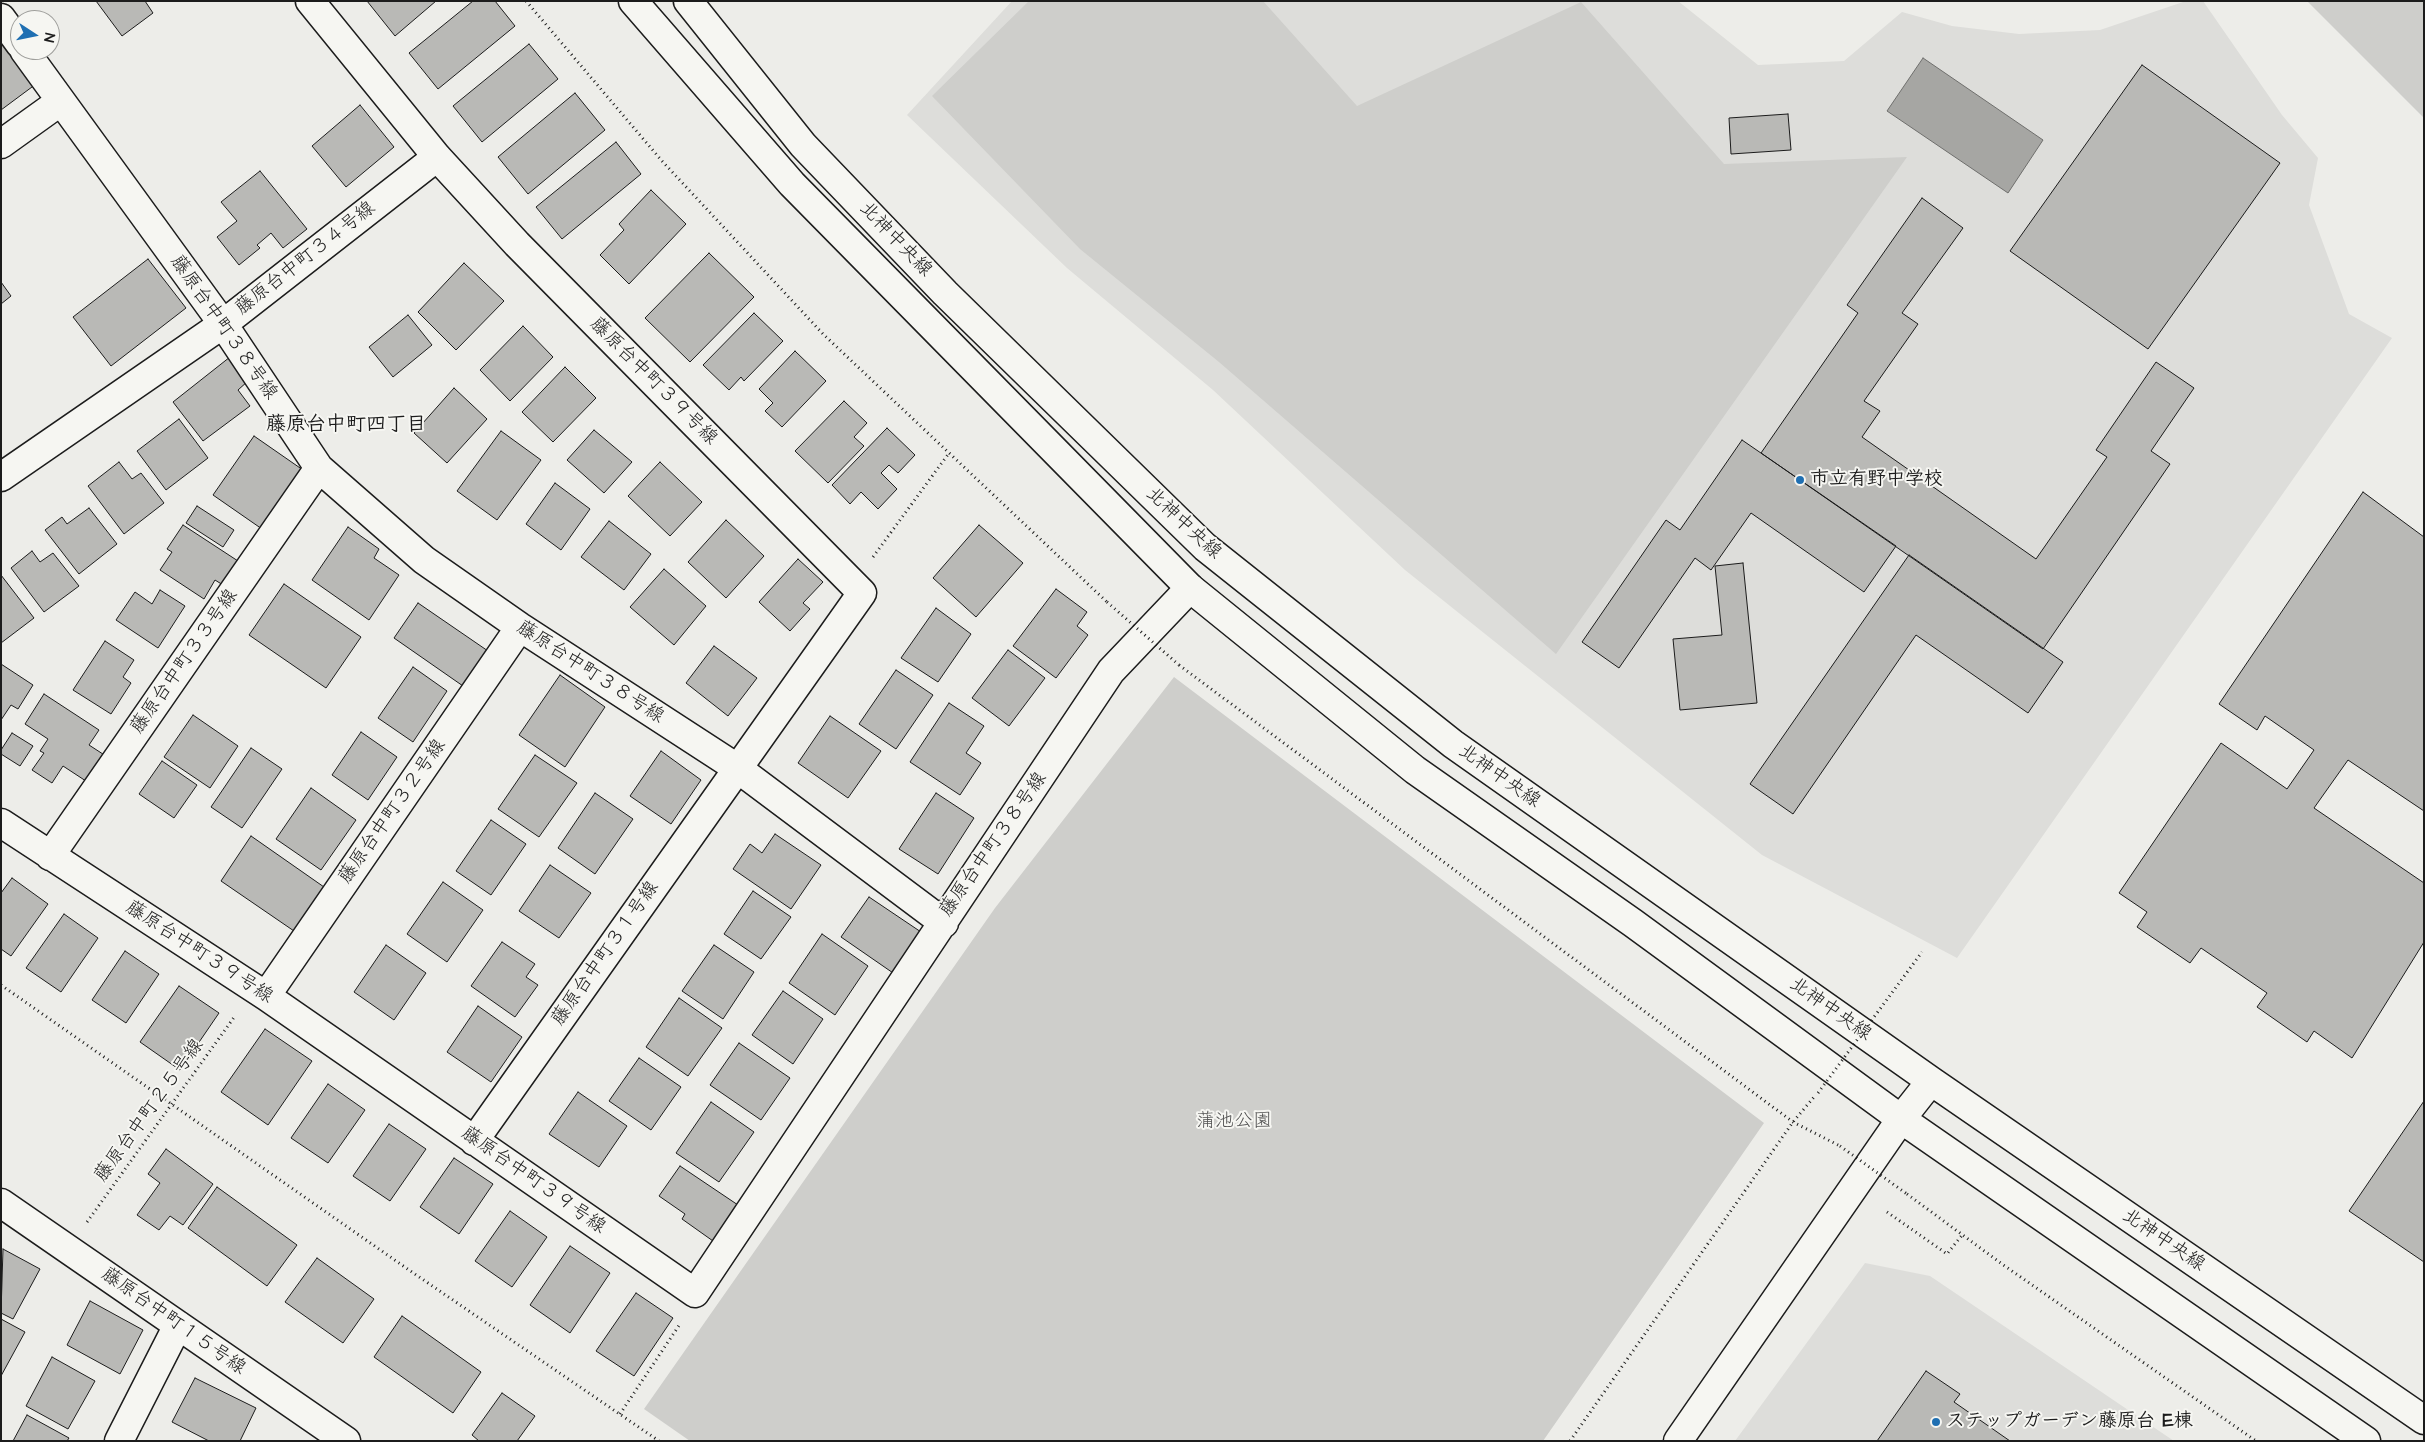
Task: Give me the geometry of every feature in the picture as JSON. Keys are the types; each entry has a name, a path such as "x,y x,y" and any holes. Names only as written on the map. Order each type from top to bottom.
{"street":[{"name":"藤原台中町３９号線","path":"310,1 436,157 517,244 852,584"},
{"name":"北神中央線","path":"633,1 792,184 1190,588 1415,770 1633,923 1901,1119 2366,1441"},
{"name":"北神中央線","path":"688,1 803,145 945,293 1205,547 1453,744 1931,1081 2424,1420"},
{"path":"1,18 10,30"},
{"name":"藤原台中町３８号線","path":"31,60 223,324 320,468 424,560 520,627 737,768 944,923 1111,671 1190,588"},
{"path":"1,144 61,101"},
{"name":"藤原台中町３４号線","path":"1,477 223,324 436,157"},
{"name":"藤原台中町３３号線","path":"50,856 320,468"},
{"path":"737,768 862,593 852,584"},
{"name":"藤原台中町３２号線","path":"260,993 520,627"},
{"name":"藤原台中町３１号線","path":"474,1141 737,768"},
{"name":"藤原台中町３９号線","path":"1,823 260,993 695,1292"},
{"path":"695,1292 944,923"},
{"path":"1678,1441 1901,1119 1931,1081"},
{"name":"藤原台中町１５号線","path":"1,1203 346,1441"},
{"path":"119,1441 178,1325"}],"path":[{"path":"526,1 662,161 810,319 949,453 1108,602 1179,665 1793,1122 1840,1146 2002,1264 2256,1441"},
{"path":"852,584 949,453"},
{"path":"1570,1441 1793,1122 1818,1093 1922,952"},
{"path":"1,985 409,1270 659,1441"},
{"name":"藤原台中町２５号線","path":"67,1249 172,1104 260,993"},
{"path":"1887,1212 1947,1254 1963,1234"},
{"path":"620,1414 692,1307 695,1292"}],"shaded area":[{"name":"市立有野中学校","path":"1012,1 1678,1 1758,65 1844,61 1902,12 1952,26 2019,34 2100,30 2186,1 2203,1 2282,115 2318,158 2309,205 2349,314 2392,338 1957,958 1762,855 1405,570 1213,390 1067,268 907,115"},
{"path":"1923,58 2043,140 2008,193 1887,111"},
{"path":"1865,1263 1930,1276 2174,1441 1735,1441"}],"green space":[{"path":"1029,1 1263,1 1357,106 1581,2 1724,164 1907,157 1556,654 1219,362 1080,249 932,96"},
{"path":"2307,1 2424,1 2424,118"},
{"name":"蒲池公園","path":"1174,677 1764,1123 1543,1441 690,1441 644,1409 995,908"}],"building":[{"path":"96,1 145,1 153,13 122,36"},
{"path":"367,1 436,1 395,36"},
{"path":"473,1 495,1 515,26 438,89 409,53"},
{"path":"5,43 10,50 10,60 18,60 36,84 1,110 1,46"},
{"path":"529,44 558,79 482,142 453,106"},
{"path":"2142,65 2280,163 2148,349 2010,251"},
{"path":"575,93 605,130 528,194 498,157"},
{"path":"360,105 394,147 346,187 312,146"},
{"path":"1788,114 1791,150 1731,154 1729,118"},
{"path":"616,142 641,174 562,239 536,207"},
{"path":"260,171 307,229 283,248 271,233 257,245 260,248 239,265 217,237 237,221 221,202"},
{"path":"651,190 686,224 629,284 600,255 624,230 619,224"},
{"path":"1922,198 1963,228 1902,313 1918,324 1864,401 1880,411 1862,437 2036,559 2107,457 2096,450 2156,362 2194,388 2151,451 2170,464 2043,649 1761,453 1858,313 1847,305"},
{"path":"709,253 754,297 690,362 645,318"},
{"path":"148,259 186,308 111,366 73,317"},
{"path":"464,263 504,301 456,350 418,312"},
{"path":"1,282 11,296 1,304"},
{"path":"754,313 783,341 744,381 741,377 729,390 703,365"},
{"path":"408,315 432,345 393,377 369,347"},
{"path":"523,326 553,357 510,401 480,370"},
{"path":"795,351 826,381 782,427 765,411 773,403 759,389"},
{"path":"230,357 248,381 238,390 250,406 203,441 173,402"},
{"path":"565,367 596,398 553,442 522,412"},
{"path":"454,388 487,419 447,463 414,433"},
{"path":"844,401 867,423 854,437 864,446 828,483 795,451"},
{"path":"179,419 208,458 166,490 137,451"},
{"path":"887,428 915,455 898,473 889,465 881,473 897,489 878,509 861,492 850,504 832,485"},
{"path":"594,430 632,462 604,493 567,460"},
{"path":"501,431 541,460 497,520 457,491"},
{"path":"254,436 303,470 262,529 213,495"},
{"path":"1742,440 1896,546 1864,592 1751,513 1711,570 1695,558 1619,668 1582,642 1666,520 1680,530"},
{"path":"119,462 132,479 141,473 164,503 124,534 88,486"},
{"path":"660,462 702,502 670,536 628,496"},
{"path":"555,483 590,509 561,550 526,524"},
{"path":"2363,492 2424,537 2424,811 2348,760 2314,808 2424,883 2424,942 2352,1058 2314,1031 2307,1042 2257,1007 2267,993 2201,948 2190,963 2137,927 2147,912 2119,893 2221,743 2287,789 2314,750 2265,716 2257,730 2219,704"},
{"path":"197,506 234,530 223,547 186,523"},
{"path":"89,508 117,544 79,574 45,530 62,517 67,524"},
{"path":"726,520 764,556 726,598 688,562"},
{"path":"609,521 651,554 624,590 581,557"},
{"path":"183,525 238,561 223,585 215,580 204,599 160,570 172,552 167,549"},
{"path":"979,525 1023,563 976,617 933,578"},
{"path":"348,527 379,549 374,558 399,575 369,620 312,580"},
{"path":"32,551 40,562 53,553 79,586 44,612 11,568"},
{"path":"1909,555 2063,662 2028,713 1916,635 1793,814 1750,784"},
{"path":"798,559 823,582 803,603 810,609 790,631 759,602"},
{"path":"1743,563 1757,703 1680,710 1673,639 1722,635 1715,566"},
{"path":"664,569 706,606 674,645 630,607"},
{"path":"1,575 34,618 1,643"},
{"path":"284,584 361,637 326,688 249,635"},
{"path":"1056,589 1087,612 1077,626 1088,635 1056,678 1013,646"},
{"path":"160,590 185,606 158,648 116,620 135,592 152,604"},
{"path":"418,603 488,651 463,686 394,638"},
{"path":"936,608 971,634 938,682 901,658"},
{"path":"105,641 134,660 123,677 131,683 111,714 73,690"},
{"path":"714,646 757,678 728,716 686,683"},
{"path":"1008,650 1045,678 1009,726 972,698"},
{"path":"1,664 33,685 18,709 11,705 1,720"},
{"path":"413,667 447,691 413,742 378,718"},
{"path":"896,670 933,695 896,749 859,724"},
{"path":"560,675 605,707 565,767 519,735"},
{"path":"44,694 99,730 89,745 109,758 92,785 63,766 52,783 32,770 44,753 40,751 48,739 25,724"},
{"path":"949,703 984,726 966,753 981,763 960,795 910,762"},
{"path":"193,715 238,746 210,788 164,757"},
{"path":"830,716 881,751 848,798 798,763"},
{"path":"361,732 397,757 368,800 332,775"},
{"path":"12,733 33,746 20,766 1,754 1,750"},
{"path":"251,748 282,769 242,828 211,807"},
{"path":"661,751 701,780 671,824 630,796"},
{"path":"535,755 577,783 539,837 498,809"},
{"path":"162,761 197,785 174,818 139,794"},
{"path":"311,788 356,820 321,870 276,839"},
{"path":"595,793 633,819 595,874 558,848"},
{"path":"936,793 974,818 938,874 899,849"},
{"path":"491,820 526,844 491,895 456,871"},
{"path":"775,834 821,865 791,909 733,869 750,844 762,853"},
{"path":"251,836 324,887 294,931 221,881"},
{"path":"550,865 591,893 559,938 519,911"},
{"path":"12,878 48,904 11,956 1,949 1,893"},
{"path":"443,882 483,910 447,962 407,934"},
{"path":"753,891 791,917 761,959 724,934"},
{"path":"869,897 924,934 896,975 841,937"},
{"path":"64,914 98,938 61,992 26,968"},
{"path":"822,934 868,966 835,1015 789,983"},
{"path":"502,942 535,964 526,977 538,985 515,1017 471,986"},
{"path":"386,945 426,973 394,1020 354,992"},
{"path":"714,945 754,972 723,1019 682,991"},
{"path":"125,951 159,974 126,1023 92,1000"},
{"path":"179,986 219,1013 180,1070 140,1042"},
{"path":"783,991 823,1019 793,1064 752,1035"},
{"path":"679,998 722,1028 688,1076 646,1047"},
{"path":"478,1006 522,1037 491,1082 447,1052"},
{"path":"265,1029 312,1061 268,1125 221,1092"},
{"path":"739,1043 790,1078 761,1120 710,1085"},
{"path":"639,1058 681,1087 651,1130 609,1101"},
{"path":"328,1084 365,1110 328,1163 291,1138"},
{"path":"578,1092 627,1126 599,1167 549,1134"},
{"path":"2424,1101 2424,1262 2349,1211"},
{"path":"711,1102 754,1132 719,1182 676,1153"},
{"path":"389,1124 426,1149 390,1201 353,1176"},
{"path":"166,1149 213,1184 183,1225 170,1216 159,1230 137,1215 160,1183 148,1174"},
{"path":"454,1158 493,1184 459,1234 420,1207"},
{"path":"680,1166 738,1205 713,1241 682,1219 685,1214 659,1196"},
{"path":"217,1187 297,1245 267,1286 188,1228"},
{"path":"510,1211 547,1237 512,1287 475,1261"},
{"path":"570,1246 610,1273 570,1333 530,1305"},
{"path":"3,1249 40,1269 13,1319 1,1313"},
{"path":"317,1258 374,1299 343,1343 285,1302"},
{"path":"636,1293 673,1318 634,1376 596,1351"},
{"path":"90,1301 143,1330 120,1374 67,1345"},
{"path":"402,1316 481,1372 453,1413 374,1357"},
{"path":"1,1319 25,1332 1,1376"},
{"path":"52,1357 95,1381 68,1429 26,1406"},
{"name":"ステップガーデン藤原台 E棟","path":"1926,1371 1960,1394 1954,1402 2010,1441 1877,1441"},
{"path":"195,1378 256,1408 240,1441 209,1441 172,1422"},
{"path":"502,1393 535,1416 517,1441 479,1441 472,1435"},
{"path":"27,1415 69,1438 67,1441 13,1441"}],"place":[{"name":"市立有野中学校","path":"1800,480"},
{"name":"ステップガーデン藤原台 E棟","path":"1936,1422"}],"district":[{"name":"藤原台中町四丁目","path":"346,426"}]}
